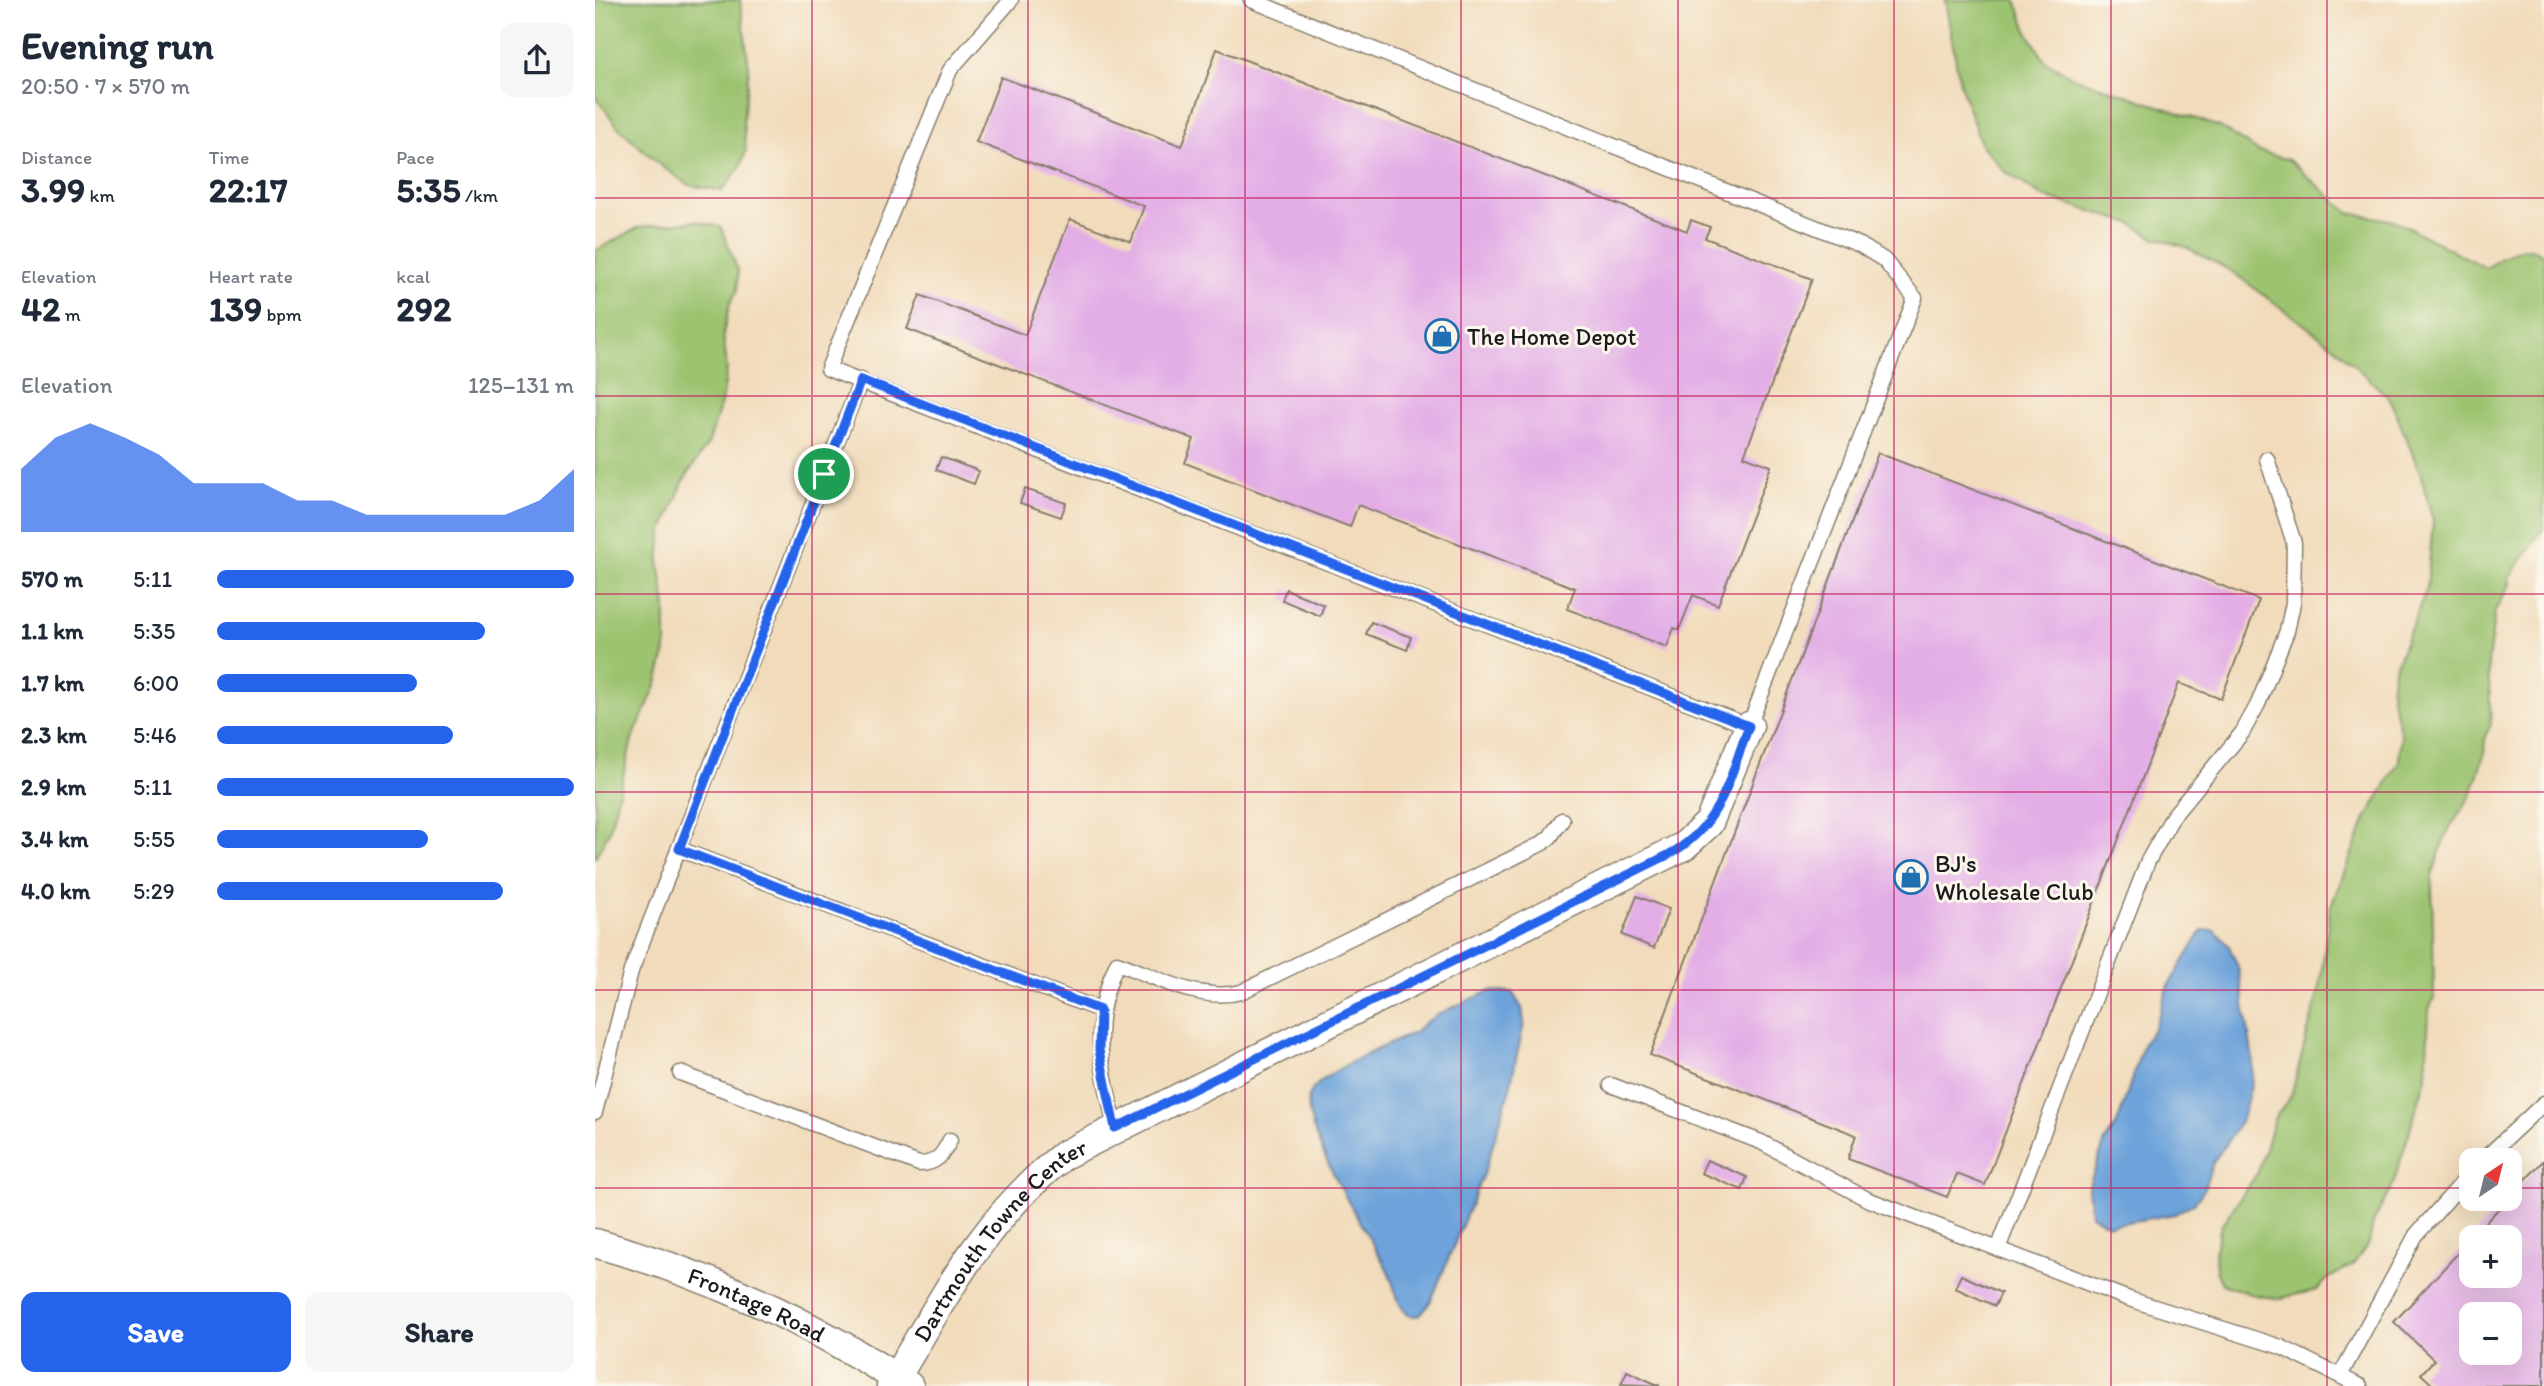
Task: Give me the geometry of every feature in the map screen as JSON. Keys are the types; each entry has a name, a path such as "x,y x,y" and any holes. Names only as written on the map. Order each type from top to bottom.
{"street":[{"name":"Dartmouth Towne Center","path":"898,1383 999,1216 1038,1176 1064,1155 1684,846 1710,823 1749,726"},
{"name":"Frontage Road","path":"595,1243 684,1272 771,1306 898,1383"}],"lane":[{"path":"1011,0 950,70 828,369 1749,726 1915,298 1884,260 1860,245 1251,0"},
{"path":"595,1112 631,971 861,380"},
{"path":"1998,1249 2148,860 2173,816 2242,733 2258,704 2287,631 2293,603 2294,543 2267,459"},
{"path":"1115,1128 1099,1050 1100,1010 1117,962 1202,993 1226,996 1241,992 1541,844 1551,837 1562,820"},
{"path":"679,849 1100,1010"},
{"path":"680,1073 919,1164 927,1164 940,1157 950,1140"},
{"path":"1611,1085 1761,1142 1867,1199 2129,1299 2281,1347 2341,1374 2360,1386"},
{"path":"2496,1148 2544,1103"},
{"path":"2341,1374 2416,1235 2459,1187"}],"green space":[{"path":"595,0 740,0 749,67 743,120 746,151 740,167 722,191 689,185 661,166 618,127 595,96"},
{"path":"1945,0 2016,0 2028,33 2045,61 2073,77 2220,127 2258,151 2289,160 2349,213 2396,221 2486,268 2522,249 2537,251 2544,256 2544,528 2509,578 2510,584 2495,611 2488,662 2491,725 2485,736 2484,755 2471,795 2445,836 2432,877 2434,998 2429,1009 2426,1077 2394,1182 2373,1223 2369,1243 2353,1265 2330,1277 2317,1290 2277,1299 2250,1294 2222,1284 2216,1271 2215,1251 2221,1226 2258,1172 2274,1119 2291,1096 2320,986 2330,908 2366,819 2399,761 2401,735 2391,694 2393,672 2427,588 2433,521 2420,472 2390,399 2336,348 2231,271 2188,248 2153,237 2130,223 2042,196 2004,171 1981,144 1960,84"},
{"path":"695,221 721,227 738,271 737,291 730,303 723,334 727,368 723,396 709,442 685,478 662,532 659,564 666,606 666,651 656,686 632,740 609,832 595,858 595,251 639,227"}],"water":[{"path":"2215,930 2229,946 2238,967 2253,1060 2252,1082 2242,1119 2213,1163 2202,1193 2194,1203 2175,1214 2110,1225 2091,1215 2088,1188 2105,1141 2117,1124 2144,1042 2154,1028 2169,985 2202,931"},
{"path":"1490,991 1512,992 1522,1008 1524,1023 1509,1092 1486,1167 1431,1301 1419,1316 1408,1315 1400,1304 1386,1267 1324,1154 1309,1109 1310,1094 1317,1085 1342,1067 1415,1032 1450,1009"}],"building":[{"name":"The Home Depot","path":"1217,49 1687,231 1691,220 1710,227 1705,238 1812,279 1744,456 1771,466 1718,605 1693,595 1679,630 1674,628 1667,647 1567,609 1575,588 1358,505 1350,527 1185,463 1194,439 907,329 920,295 1025,335 1070,219 1131,242 1144,206 976,142 1001,77 1182,146"},
{"name":"BJ's Wholesale Club","path":"1878,453 2259,600 2221,699 2179,683 1985,1185 1957,1174 1947,1197 1848,1159 1856,1135 1650,1055"},
{"path":"941,457 979,471 974,484 936,470"},
{"path":"1025,489 1066,503 1061,517 1020,503"},
{"path":"1286,589 1324,605 1320,616 1282,600"},
{"path":"1371,622 1411,637 1407,650 1366,634"},
{"path":"1637,896 1669,909 1654,948 1622,935"},
{"path":"1707,1160 1747,1177 1742,1190 1701,1173"},
{"path":"2544,1160 2544,1386 2434,1386 2421,1374 2434,1360 2394,1322 2459,1252 2459,1288 2522,1288 2522,1225 2483,1225 2496,1211 2522,1211 2522,1184"},
{"path":"1961,1275 2001,1293 1995,1306 1955,1288"},
{"path":"1627,1371 1660,1386 1621,1384"}],"place":[{"name":"The Home Depot","path":"1442,336"},
{"name":"BJ's Wholesale Club","path":"1911,877"}],"route":[{"path":"861,380 1749,726 1710,823 1684,846 1115,1128 1099,1050 1100,1010 679,849 824,474 861,380"}]}
